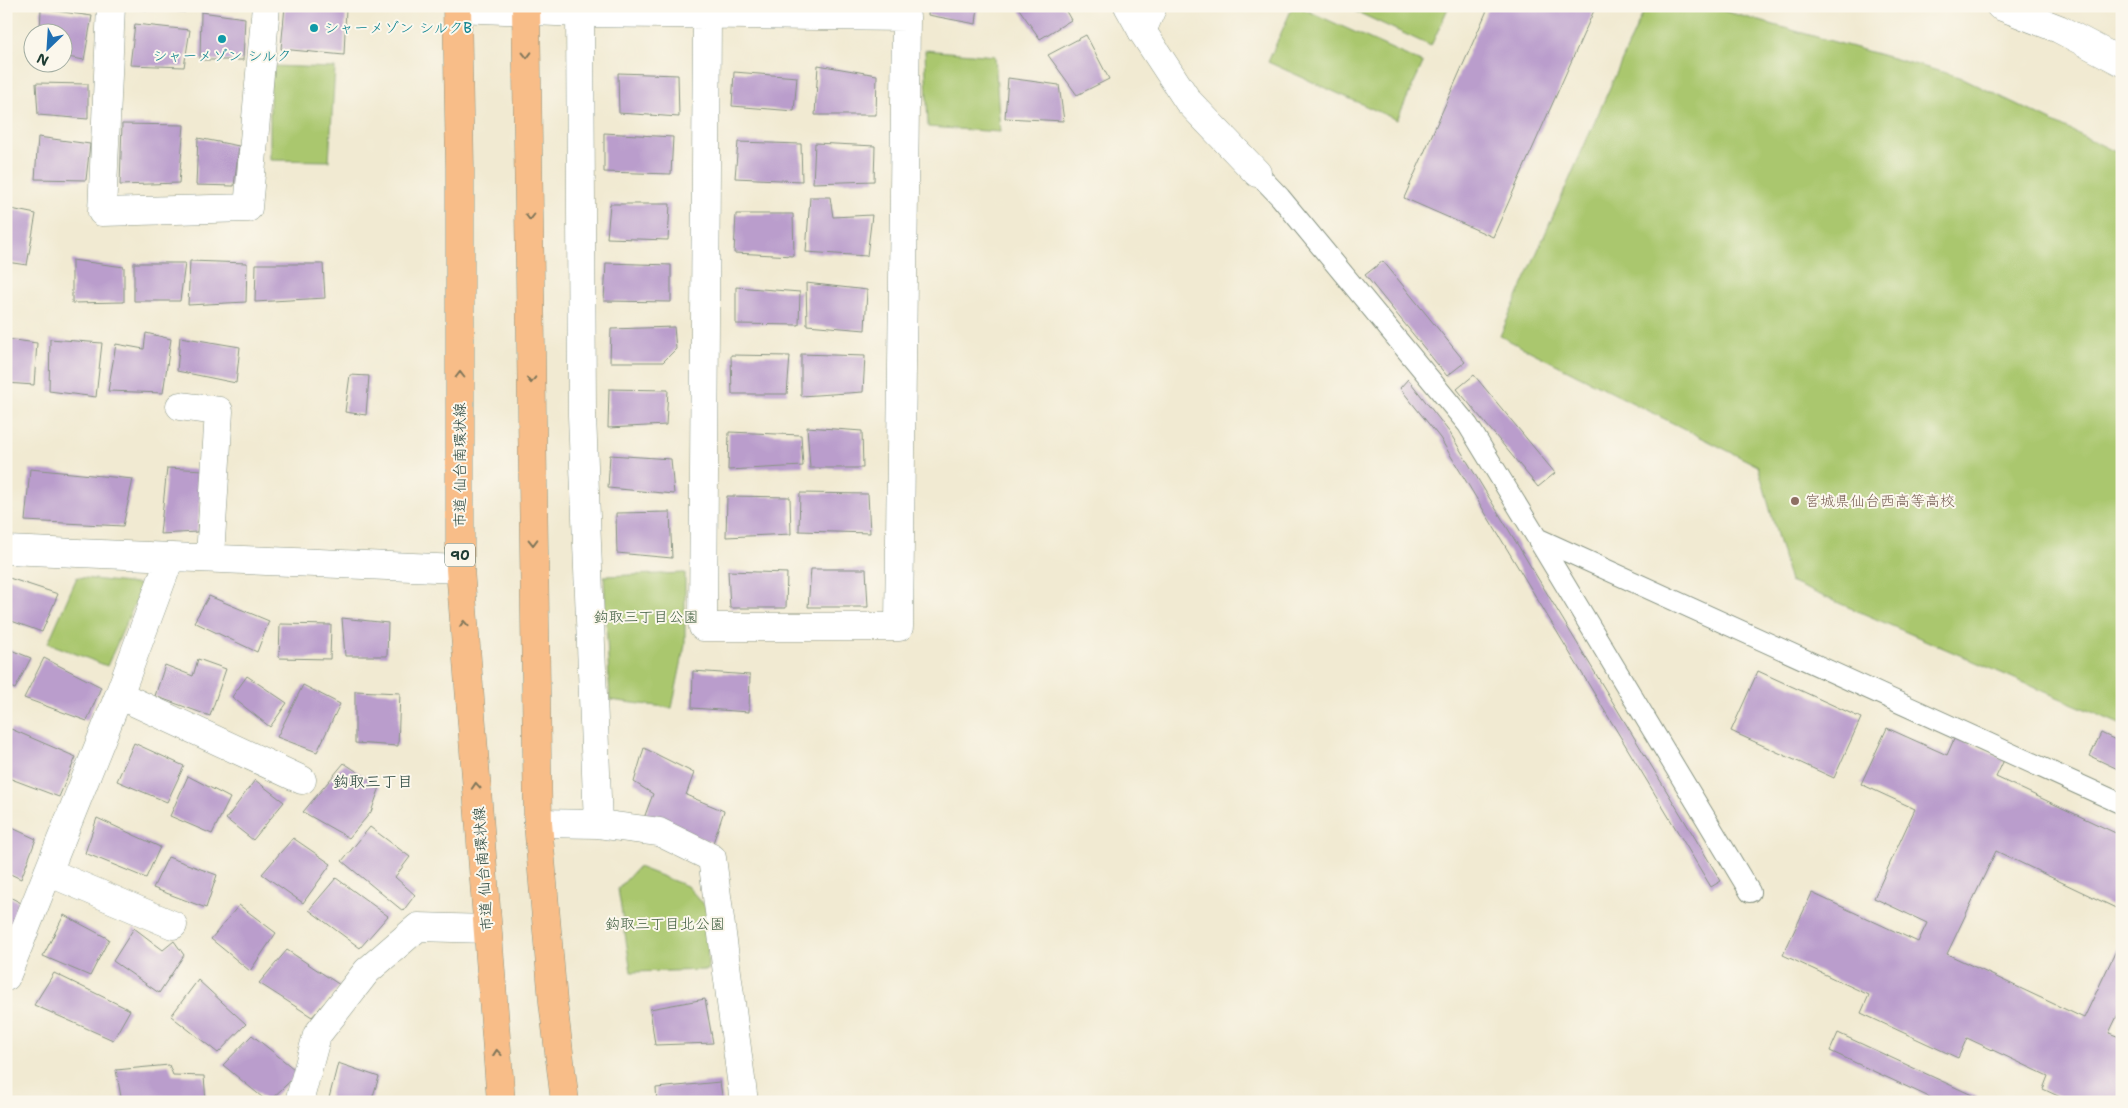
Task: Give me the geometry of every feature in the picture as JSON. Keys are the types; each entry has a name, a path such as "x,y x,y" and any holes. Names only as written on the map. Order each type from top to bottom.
{"main road":[{"name":"市道 仙台南環状線","path":"457,7 460,168 460,569 501,1102"},
{"path":"526,8 538,823 553,1002 565,1102"}],"street":[{"path":"111,6 102,212 248,208 266,6"},
{"path":"1128,6 1142,31 1188,101 1257,173"},
{"path":"1142,31 1153,6"},
{"path":"2000,6 2059,29 2122,62"},
{"path":"457,7 707,15 905,12 899,626 703,627 707,15"},
{"path":"580,10 582,415 598,824"},
{"path":"180,406 219,411 210,557"},
{"path":"6,550 170,558 210,557 460,569"},
{"path":"6,977 119,695 170,558"},
{"path":"119,695 302,780"},
{"path":"538,823 598,824 659,832 712,858 744,1102"},
{"path":"48,872 173,925"},
{"path":"298,1102 316,1035 367,971 418,927 487,929"}],"lane":[{"path":"1257,173 1280,197 1468,425 1750,892"},
{"path":"1537,538 2122,804"}],"green space":[{"path":"1293,6 1297,6 1423,63 1397,120 1268,62"},
{"path":"1344,6 1449,6 1431,46"},
{"path":"1646,6 1706,6 1960,77 2122,155 2122,725 1790,582 1758,466 1500,336"},
{"path":"925,50 995,56 1000,132 928,127"},
{"path":"270,66 335,68 329,161 270,160"},
{"name":"鈎取三丁目公園","path":"685,573 685,645 672,708 610,700 604,576"},
{"path":"77,577 143,585 107,666 48,643"},
{"name":"鈎取三丁目北公園","path":"638,867 687,886 707,908 708,970 631,972 618,889"}],"building":[{"path":"133,6 186,6 185,12 133,9"},
{"name":"シャーメゾン シルクB","path":"285,6 346,7 344,55 281,49"},
{"path":"929,6 978,6 976,24 928,15"},
{"path":"1017,6 1063,6 1071,20 1040,39"},
{"path":"1489,6 1596,6 1493,237 1404,198"},
{"path":"41,9 92,16 84,60 72,58 72,22 40,22"},
{"name":"シャーメゾン シルク","path":"201,12 245,18 243,60 200,60"},
{"path":"135,24 190,30 184,67 130,65"},
{"path":"1086,35 1109,79 1077,95 1048,55"},
{"path":"818,65 877,75 876,115 815,115"},
{"path":"734,72 797,77 794,111 732,106"},
{"path":"618,73 678,75 679,117 619,113"},
{"path":"1008,78 1059,85 1064,121 1005,118"},
{"path":"36,83 88,84 88,119 38,115"},
{"path":"122,124 184,125 179,183 120,185"},
{"path":"604,133 673,137 671,174 604,172"},
{"path":"38,137 90,144 86,180 35,179"},
{"path":"198,138 239,146 234,186 196,185"},
{"path":"738,142 801,144 802,181 735,178"},
{"path":"815,143 875,146 874,181 813,183"},
{"path":"810,197 830,197 833,217 872,215 867,256 806,252"},
{"path":"610,204 670,204 668,240 607,238"},
{"path":"6,208 36,214 27,265 6,262"},
{"path":"736,214 793,214 794,256 734,253"},
{"path":"72,260 124,267 124,302 72,303"},
{"path":"190,261 247,263 246,302 188,305"},
{"path":"1383,261 1465,362 1447,376 1365,275"},
{"path":"134,263 185,263 180,301 134,301"},
{"path":"606,263 671,265 671,302 604,301"},
{"path":"256,264 323,264 325,298 255,302"},
{"path":"806,283 867,290 865,330 807,325"},
{"path":"736,287 800,292 799,325 736,324"},
{"path":"674,327 676,349 663,362 610,362 611,329"},
{"path":"146,333 171,339 163,393 108,391 116,344 144,349"},
{"path":"180,337 240,347 236,383 177,371"},
{"path":"6,339 37,343 34,385 6,383"},
{"path":"50,339 102,343 96,397 49,391"},
{"path":"801,354 865,356 863,392 801,396"},
{"path":"731,355 790,356 787,394 732,394"},
{"path":"350,375 369,376 366,415 345,412"},
{"path":"1474,375 1555,473 1538,487 1457,389"},
{"path":"1408,379 1450,433 1721,881 1711,887 1440,438 1400,388"},
{"path":"609,389 668,390 666,425 608,428"},
{"path":"807,427 862,431 863,468 810,468"},
{"path":"729,432 801,435 803,466 728,470"},
{"path":"610,455 671,459 674,494 608,488"},
{"path":"167,468 204,470 197,532 160,534"},
{"path":"30,469 133,479 123,526 25,521"},
{"path":"800,493 868,494 870,533 799,531"},
{"path":"727,496 790,497 791,534 726,537"},
{"path":"670,512 672,558 617,553 616,513"},
{"path":"811,569 866,569 868,607 808,607"},
{"path":"728,571 787,573 786,608 730,608"},
{"path":"6,577 58,594 42,632 6,619"},
{"path":"209,596 269,621 257,652 194,622"},
{"path":"342,618 388,623 387,656 345,656"},
{"path":"280,624 331,625 330,659 279,658"},
{"path":"6,648 31,658 15,689 6,685"},
{"path":"44,658 101,687 87,721 24,698"},
{"path":"198,659 226,669 210,716 155,696 165,665 193,676"},
{"path":"693,671 750,675 749,712 692,708"},
{"path":"1758,671 1861,718 1834,778 1731,731"},
{"path":"247,676 287,703 270,727 232,697"},
{"path":"303,685 340,704 317,752 277,737"},
{"path":"355,691 400,693 398,746 355,743"},
{"path":"1887,728 1947,755 1955,737 2004,760 1996,777 2122,836 2122,911 1996,851 1947,954 2084,1018 2122,938 2122,1006 2109,1033 2122,1038 2122,1102 2071,1102 2043,1089 2048,1076 1967,1038 1958,1058 1861,1013 1869,995 1783,955 1812,893 1918,942 1927,923 1874,898 1915,809 1861,784"},
{"path":"11,729 76,757 59,797 6,777 6,739"},
{"path":"2101,733 2122,743 2122,771 2090,756"},
{"path":"134,743 184,766 167,802 117,781"},
{"path":"644,748 694,773 686,795 724,811 713,843 644,818 653,794 634,782"},
{"path":"344,763 380,787 371,812 349,838 303,812"},
{"path":"188,776 230,798 212,834 170,816"},
{"path":"255,780 284,802 253,840 226,819"},
{"path":"97,818 160,847 146,878 85,853"},
{"path":"6,825 36,839 21,879 6,872"},
{"path":"370,827 410,857 395,877 415,895 403,911 342,861"},
{"path":"293,838 331,864 303,903 262,874"},
{"path":"168,857 217,875 206,908 153,888"},
{"path":"336,878 388,916 360,948 309,910"},
{"path":"6,895 23,904 6,939"},
{"path":"239,905 276,933 250,971 211,939"},
{"path":"64,915 109,939 90,976 43,956"},
{"path":"134,928 163,950 174,941 184,955 159,993 113,961"},
{"path":"287,950 340,985 312,1017 259,983"},
{"path":"54,973 130,1010 113,1040 34,1005"},
{"path":"198,980 246,1024 218,1053 171,1016"},
{"path":"705,999 713,1043 655,1045 650,1009"},
{"path":"1838,1033 1987,1102 1940,1102 1830,1051"},
{"path":"252,1035 299,1073 268,1102 223,1065"},
{"path":"338,1063 379,1077 371,1102 328,1102"},
{"path":"169,1065 173,1075 204,1076 206,1102 122,1102 116,1070"},
{"path":"720,1082 723,1102 657,1102 656,1088"},
{"path":"6,1089 8,1089 11,1102 6,1102"}],"place":[{"name":"シャーメゾン シルクB","path":"314,28"},
{"name":"シャーメゾン シルク","path":"222,39"},
{"name":"宮城県仙台西高等高校","path":"1795,501"}],"district":[{"name":"鈎取三丁目","path":"373,781"}]}
